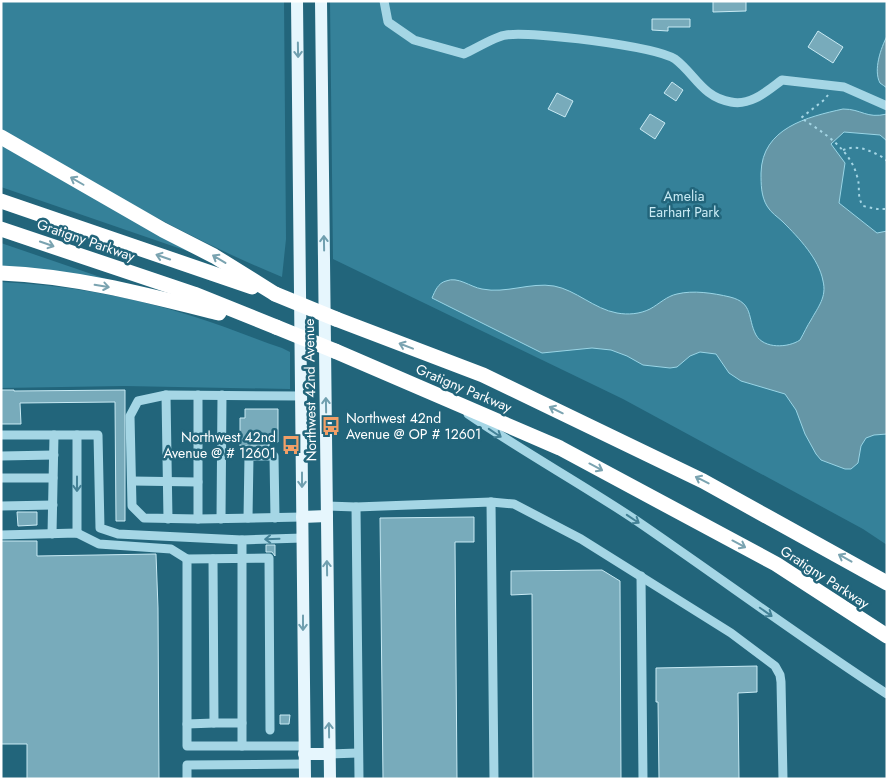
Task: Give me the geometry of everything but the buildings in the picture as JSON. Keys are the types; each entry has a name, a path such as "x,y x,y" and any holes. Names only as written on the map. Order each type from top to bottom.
{"highway":[{"path":"1,137 163,230 214,256 275,294"},
{"name":"Gratigny Parkway","path":"1,201 275,294 483,375 703,481 887,583"},
{"name":"Gratigny Parkway","path":"1,229 194,294 335,351 560,448 768,559 887,636"},
{"path":"1,273 61,279 117,288 276,327"}],"main road":[{"name":"Northwest 42nd Avenue","path":"297,1 305,779"},
{"name":"Northwest 42nd Avenue","path":"321,1 330,779"},
{"path":"302,517 327,511"},
{"path":"304,755 330,754"}],"lane":[{"path":"384,1 388,22 414,40 464,54 505,35 542,36 633,46 674,59 707,93 732,102 754,100 782,80 844,87 887,106"},
{"path":"301,396 166,395 138,400 130,416 132,506 144,518 302,517"},
{"path":"166,395 168,519"},
{"path":"198,395 198,519"},
{"path":"222,395 222,519"},
{"path":"440,396 514,445 633,518 887,694"},
{"path":"1,435 98,435 100,528 118,534 242,540 302,538"},
{"path":"52,534 54,435"},
{"path":"77,435 77,533"},
{"path":"1,456 54,455"},
{"path":"248,518 249,456 274,456 275,518"},
{"path":"1,478 53,478"},
{"path":"132,481 198,482"},
{"path":"491,502 494,779"},
{"path":"327,511 356,507 506,502 522,508 582,539 730,633 775,666 782,682 783,779"},
{"path":"1,506 53,505"},
{"path":"356,507 359,779"},
{"path":"1,535 77,533 99,544 170,549 187,559 269,558 270,730"},
{"path":"242,540 242,746"},
{"path":"187,559 187,779"},
{"path":"213,559 214,723"},
{"path":"641,576 643,779"},
{"path":"187,724 242,723"},
{"path":"187,746 242,746 304,755"},
{"path":"330,754 358,754"},
{"path":"187,765 304,755"}],"path":[{"path":"830,86 830,91 824,100 801,118 843,150 856,170 859,182 858,199 863,206 887,209"},
{"path":"843,150 850,147 862,148 887,161"}],"green space":[{"path":"1,1 284,1 286,239 282,277 174,227 1,130"},
{"name":"Amelia Earhart Park","path":"330,1 887,1 887,545 863,529 623,399 333,259"},
{"path":"1,142 192,250 190,252 1,187"},
{"path":"1,243 109,280 1,269"},
{"path":"1,282 49,286 122,297 169,309 282,348 290,352 290,389 124,386 1,388"}],"shaded area":[{"path":"887,36 887,88 880,83 877,72 880,53"},
{"path":"843,109 855,110 869,115 887,114 887,141 880,135 844,132 831,144 845,163 839,203 877,233 887,231 887,434 866,438 861,446 858,463 851,469 845,469 821,460 805,434 796,410 785,394 741,381 729,373 716,354 700,352 690,356 677,367 670,368 643,365 611,350 592,348 542,353 432,298 439,285 451,280 491,290 545,285 570,291 609,311 630,314 646,311 673,295 690,292 710,293 730,297 743,303 749,312 756,335 765,343 783,346 795,343 800,340 821,302 824,292 823,281 821,273 808,249 770,211 765,202 761,181 763,158 769,145 789,127 815,116"}],"place":[{"name":"Northwest 42nd Avenue @ OP # 12601","path":"331,426"},
{"name":"Northwest 42nd Avenue @ # 12601","path":"291,445"}]}
